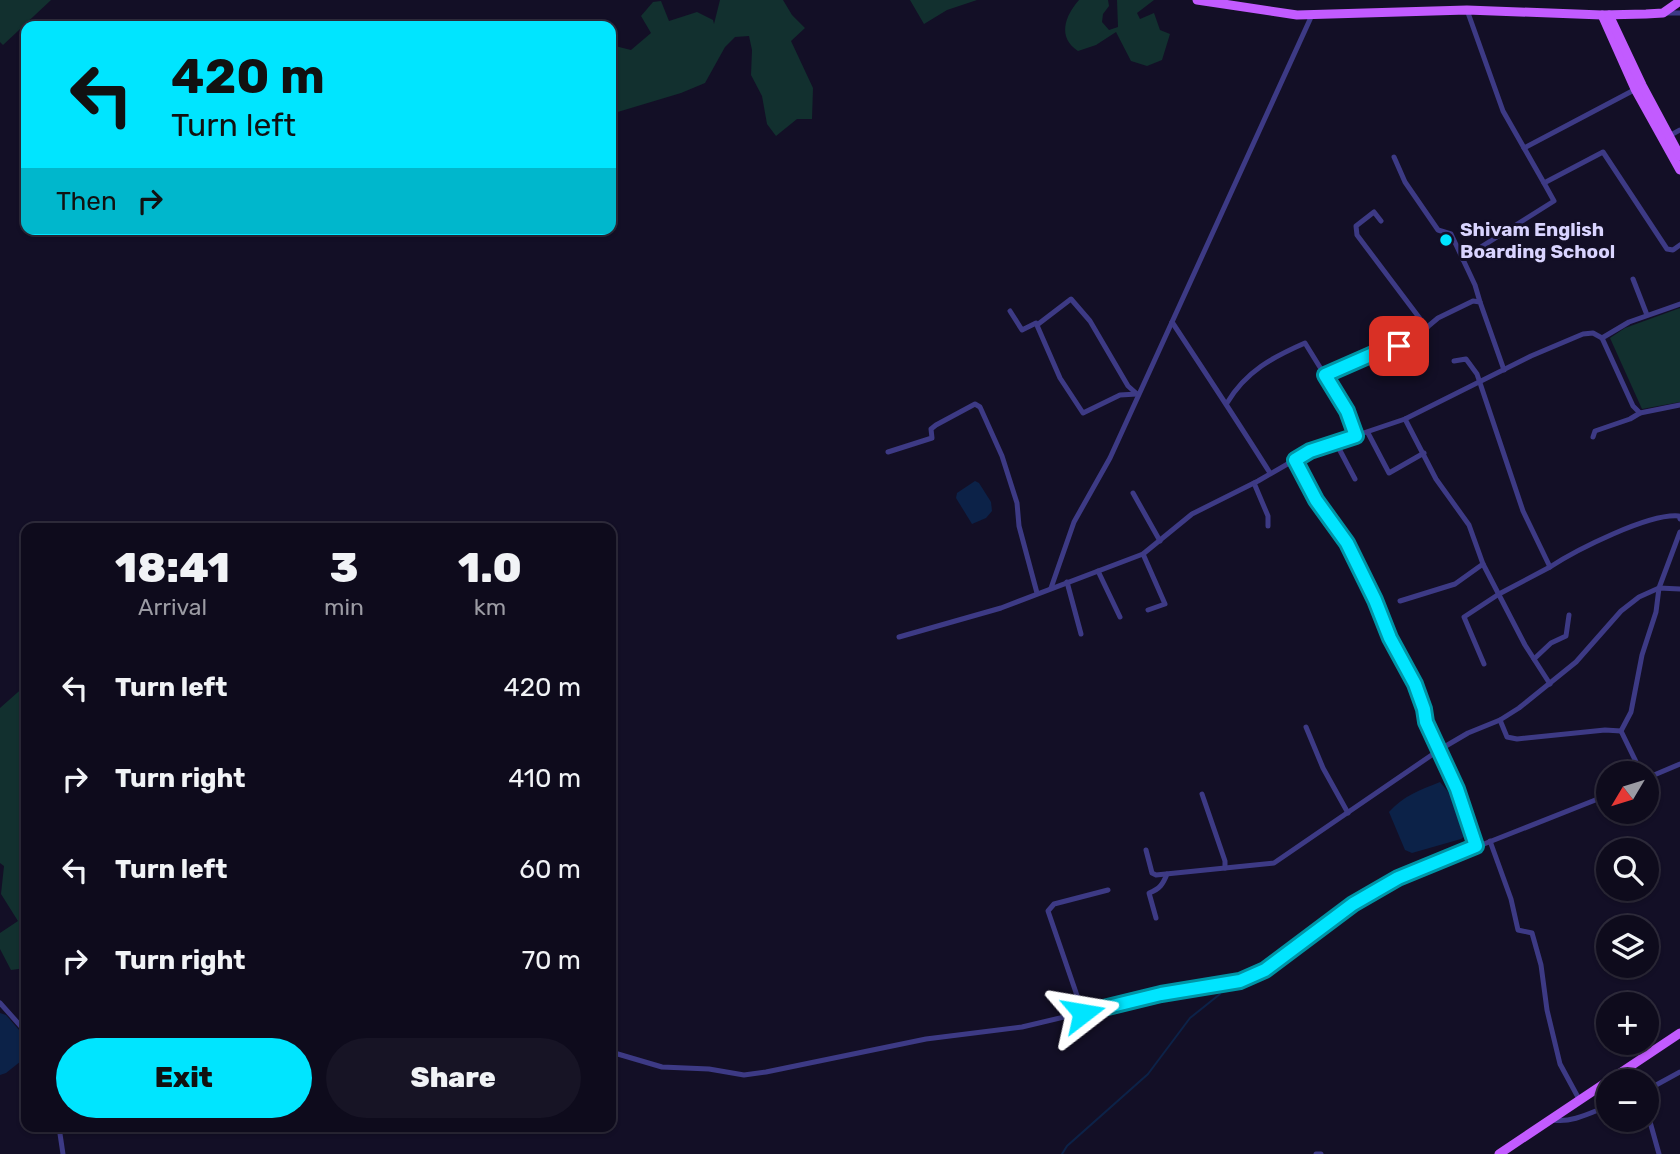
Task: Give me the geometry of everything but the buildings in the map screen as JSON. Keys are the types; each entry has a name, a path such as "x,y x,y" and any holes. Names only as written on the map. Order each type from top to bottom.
{"main road":[{"path":"1197,0 1231,7 1312,15 1467,10 1606,15 1663,13 1680,1"},
{"path":"1606,15 1638,87 1680,170"},
{"path":"1666,138 1680,156"},
{"path":"1499,1154 1680,1033"}],"street":[{"path":"1462,258 1554,201 1503,111 1467,10"},
{"path":"1663,13 1680,13"},
{"path":"1051,587 1074,522 1110,458 1312,15"},
{"path":"1524,148 1638,87"},
{"path":"1666,138 1680,130"},
{"path":"1544,183 1603,152 1667,249 1673,250 1680,245"},
{"path":"1394,157 1405,182 1438,230 1451,234 1475,285 1504,370"},
{"path":"1381,221 1374,212 1356,226 1357,235 1427,328"},
{"path":"1633,279 1647,315"},
{"path":"1010,311 1022,330 1037,325 1071,299 1090,321 1128,386 1137,394"},
{"path":"1325,375 1382,350 1399,346 1451,311 1473,301 1480,302"},
{"path":"1602,338 1629,322 1680,304"},
{"path":"1172,322 1227,403 1269,473"},
{"path":"1037,325 1060,377 1083,413 1119,395 1137,394"},
{"path":"899,637 1001,608 1143,554 1192,514 1310,451 1405,419 1583,334 1593,332 1602,338 1633,406 1640,413"},
{"path":"1227,403 1257,367 1306,343 1347,411 1356,436"},
{"path":"1454,361 1466,359 1481,383 1504,461 1523,511 1550,567"},
{"path":"888,452 932,439 931,429 936,425 969,405 980,407 1002,456 1017,503 1019,526 1037,593"},
{"path":"1593,437 1595,431 1640,413 1680,405"},
{"path":"1405,419 1436,480 1469,525 1483,564 1550,684"},
{"path":"1368,433 1389,473 1424,453"},
{"path":"1336,443 1354,479"},
{"path":"1295,460 1316,500 1347,543 1390,638 1415,684 1426,722 1457,789 1476,846"},
{"path":"1254,483 1268,516 1269,526"},
{"path":"1133,493 1160,541"},
{"path":"1483,664 1464,617 1576,550 1670,515 1679,516 1680,519"},
{"path":"1621,732 1631,712 1642,655 1656,612 1659,588 1680,533"},
{"path":"1143,554 1165,604 1148,610"},
{"path":"1400,601 1455,584 1483,564"},
{"path":"1098,570 1120,617"},
{"path":"1068,582 1081,635"},
{"path":"1146,850 1152,873 1167,874 1274,863 1439,750 1468,733 1500,720 1550,684 1592,644 1621,611 1639,597 1659,588 1680,589"},
{"path":"1534,659 1551,643 1566,636 1569,615"},
{"path":"1500,720 1507,737 1517,739 1605,730 1621,732"},
{"path":"1306,727 1323,768 1348,813"},
{"path":"1621,732 1636,761"},
{"path":"1659,773 1680,764"},
{"path":"1202,794 1225,861 1225,869"},
{"path":"616,1053 662,1067 709,1069 744,1075 926,1038 1022,1027 1161,994 1240,981 1265,970 1353,904 1398,878 1596,800"},
{"path":"1490,841 1511,899 1518,930 1532,933 1541,965 1547,1010 1560,1064 1579,1099"},
{"path":"1156,918 1149,893 1163,884 1167,874"},
{"path":"1083,1013 1048,911 1054,904 1108,890"},
{"path":"0,1003 21,1026"},
{"path":"1659,1083 1680,1072"},
{"path":"1549,1119 1562,1121 1596,1111"},
{"path":"59,1132 63,1154"},
{"path":"1653,1132 1659,1154"}],"green space":[{"path":"0,0 51,0 29,21 21,21 21,28 3,45 0,42"},
{"path":"720,0 783,0 792,15 805,28 791,41 813,88 812,119 797,119 776,136 767,124 762,96 751,75 752,50 749,36 735,37 725,47 705,83 616,112 616,46 631,50 651,33 641,16 653,2 661,1 669,21 697,12 713,20 714,24"},
{"path":"910,0 977,0 947,10 924,24"},
{"path":"1079,0 1108,0 1109,6 1103,14 1102,22 1109,30 1118,27 1117,0 1154,0 1137,13 1140,19 1154,13 1160,30 1170,34 1162,60 1147,66 1131,61 1116,32 1096,45 1078,51 1067,39 1065,26"},
{"path":"1680,308 1680,402 1642,409 1610,338 1625,328"},
{"path":"21,689 21,969 11,970 0,949 0,933 18,921 1,894 4,866 0,863 0,708"}],"water":[{"path":"975,481 991,502 992,511 986,518 972,524 956,498 957,493"},
{"path":"1440,782 1455,800 1468,833 1461,839 1412,853 1405,850 1389,812 1406,798"},
{"path":"0,1013 6,1015 21,1032 21,1061 0,1075"}],"waterway":[{"path":"1062,1154 1067,1146 1148,1074 1190,1018 1220,994"}],"place":[{"name":"Shivam English Boarding School","path":"1446,240"}],"route":[{"path":"1083,1013 1161,994 1240,981 1265,970 1353,904 1398,878 1476,846 1457,789 1426,722 1415,684 1390,638 1347,543 1316,500 1295,460 1310,451 1356,436 1347,411 1325,375 1382,350 1399,346"}]}
